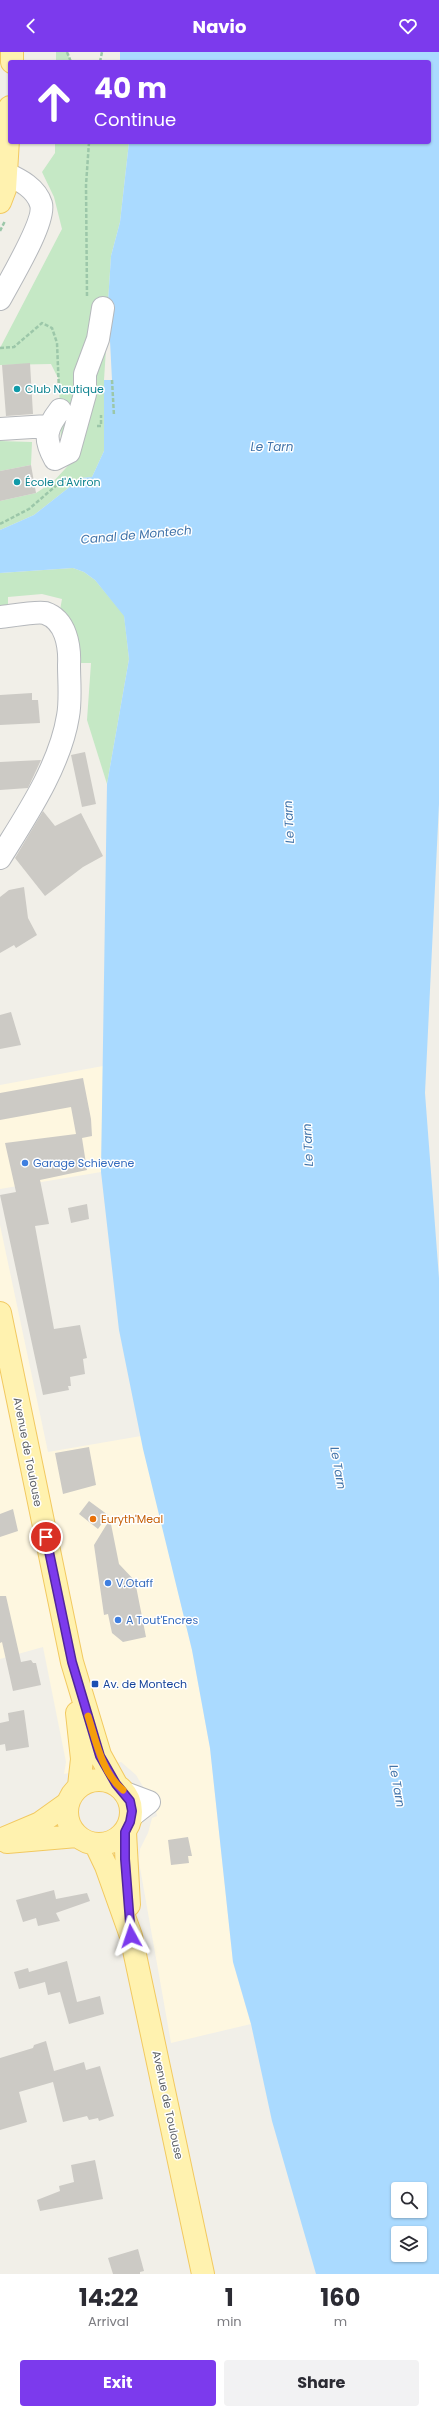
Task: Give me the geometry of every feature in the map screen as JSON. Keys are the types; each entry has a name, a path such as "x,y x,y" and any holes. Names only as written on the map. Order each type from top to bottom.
{"main road":[{"path":"0,202 5,189 8,144"},
{"name":"Avenue de Toulouse","path":"0,1313 72,1662 100,1756 120,1789"},
{"name":"Avenue de Toulouse","path":"72,1662 82,1759 74,1794"},
{"path":"0,1840 40,1823 74,1794 97,1780 120,1789 130,1801 128,1824 117,1839 107,1844 86,1840 0,1843"},
{"path":"74,1794 67,1821 86,1840"},
{"name":"Avenue de Toulouse","path":"128,1824 125,1859 131,1936 203,2274"},
{"name":"Avenue de Toulouse","path":"86,1840 106,1866 131,1936"}],"street":[{"path":"0,299 40,222 41,204 29,186 7,174"},
{"path":"0,429 54,418 49,448 55,459 69,452 85,394 85,374 98,339 95,306"},
{"path":"0,618 45,613 59,622 65,634 70,652 68,716 56,756 39,794 0,858"}],"path":[{"path":"89,144 86,185 95,306"},
{"path":"0,348 14,347 42,323 52,328 57,343 54,418"},
{"path":"112,380 114,416"}],"shaded area":[{"path":"103,1066 101,1172 0,1189 0,1085"},
{"path":"0,1225 48,1452 141,1436 192,1650 210,1748 233,1962 251,2024 171,2043 139,1862 140,1849 148,1833 152,1818 157,1816 151,1790 145,1790 136,1775 121,1762 64,1774 66,1762 43,1647 0,1659"}],"green space":[{"path":"56,52 67,52 70,60 56,60"},
{"path":"55,144 129,144 120,222 111,256 108,302 98,339 106,349 104,380 104,451 92,477 81,478 34,515 0,530 0,501 36,493 53,482 76,457 61,446 59,380 51,364 0,365 0,348 62,229 54,197 42,172 55,153"},
{"path":"0,441 32,442 31,465 0,471"},
{"path":"73,568 84,572 95,580 124,615 129,659 107,784 87,720 91,663 80,663 77,634 60,610 62,599 42,594 8,597 8,612 0,613 0,573"}],"water":[{"name":"Le Tarn","path":"120,52 439,52 439,804 425,1093 439,1278 439,2274 316,2274 272,2121 251,2024 233,1962 210,1748 192,1650 143,1449 119,1330 101,1172 107,784 129,659 124,616 95,580 84,572 73,568 0,573 0,530 34,515 81,478 92,477 104,451 104,380 112,380 108,302 111,256 120,222 129,144 431,144 431,60 120,60"}],"building":[{"name":"Club Nautique","path":"30,363 33,414 6,416 2,365"},
{"name":"École d'Aviron","path":"31,465 36,493 0,501 0,471"},
{"path":"32,693 32,700 38,700 40,723 0,725 0,695"},
{"path":"85,752 96,804 82,807 71,755"},
{"path":"41,760 28,788 0,790 0,762"},
{"path":"43,811 55,826 81,813 103,856 83,867 45,896 15,858"},
{"path":"24,887 28,918 37,935 16,948 14,945 0,953 0,897 9,890"},
{"path":"11,1012 21,1045 0,1049 0,1015"},
{"path":"83,1078 91,1119 92,1136 82,1138 87,1170 40,1180 49,1224 35,1226 54,1329 80,1325 87,1358 83,1359 85,1374 70,1377 71,1386 68,1386 69,1390 43,1395 0,1195 16,1192 5,1143 76,1134 71,1107 0,1120 0,1093"},
{"path":"87,1204 89,1219 71,1223 68,1208"},
{"path":"89,1447 96,1485 63,1494 55,1453"},
{"path":"89,1501 108,1515 98,1529 79,1514"},
{"path":"13,1509 18,1531 0,1537 0,1514"},
{"path":"110,1519 119,1564 135,1581 146,1637 123,1642 112,1633 108,1614 104,1615 94,1545"},
{"path":"0,1596 6,1596 21,1662 31,1660 33,1663 36,1663 41,1685 13,1691 2,1642 0,1643"},
{"path":"24,1710 29,1747 6,1751 5,1744 0,1745 0,1723 9,1721 8,1713"},
{"path":"188,1837 192,1856 188,1856 189,1863 171,1865 168,1840"},
{"path":"54,1890 56,1899 87,1893 90,1901 56,1913 60,1921 38,1926 36,1918 23,1922 16,1900"},
{"path":"67,1961 77,2002 100,1996 104,2014 69,2024 60,1992 48,1995 45,1982 19,1989 14,1972 28,1968 29,1972"},
{"path":"46,2041 54,2071 84,2062 86,2070 100,2066 114,2116 99,2121 98,2118 89,2120 87,2116 63,2122 53,2082 19,2092 27,2122 0,2130 0,2058 33,2048 34,2045"},
{"path":"95,2160 103,2199 40,2211 37,2200 60,2191 59,2186 74,2182 71,2165"},
{"path":"138,2249 144,2271 140,2272 140,2274 113,2274 108,2258"}],"slow traffic":[{"path":"88,1716 100,1756 116,1784 123,1790"}],"place":[{"name":"Club Nautique","path":"17,389"},
{"name":"École d'Aviron","path":"17,482"},
{"name":"Garage Schievene","path":"25,1163"},
{"name":"Euryth'Meal","path":"93,1519"},
{"name":"V.Otaff","path":"108,1583"},
{"name":"A Tout'Encres","path":"118,1620"},
{"name":"Av. de Montech","path":"95,1684"}],"route":[{"path":"46,1537 72,1662 100,1756 116,1784 124,1791 130,1801 132,1811 130,1822 125,1832 125,1859 131,1936"}],"water label":[{"name":"Canal de Montech","path":"136,535"}]}
